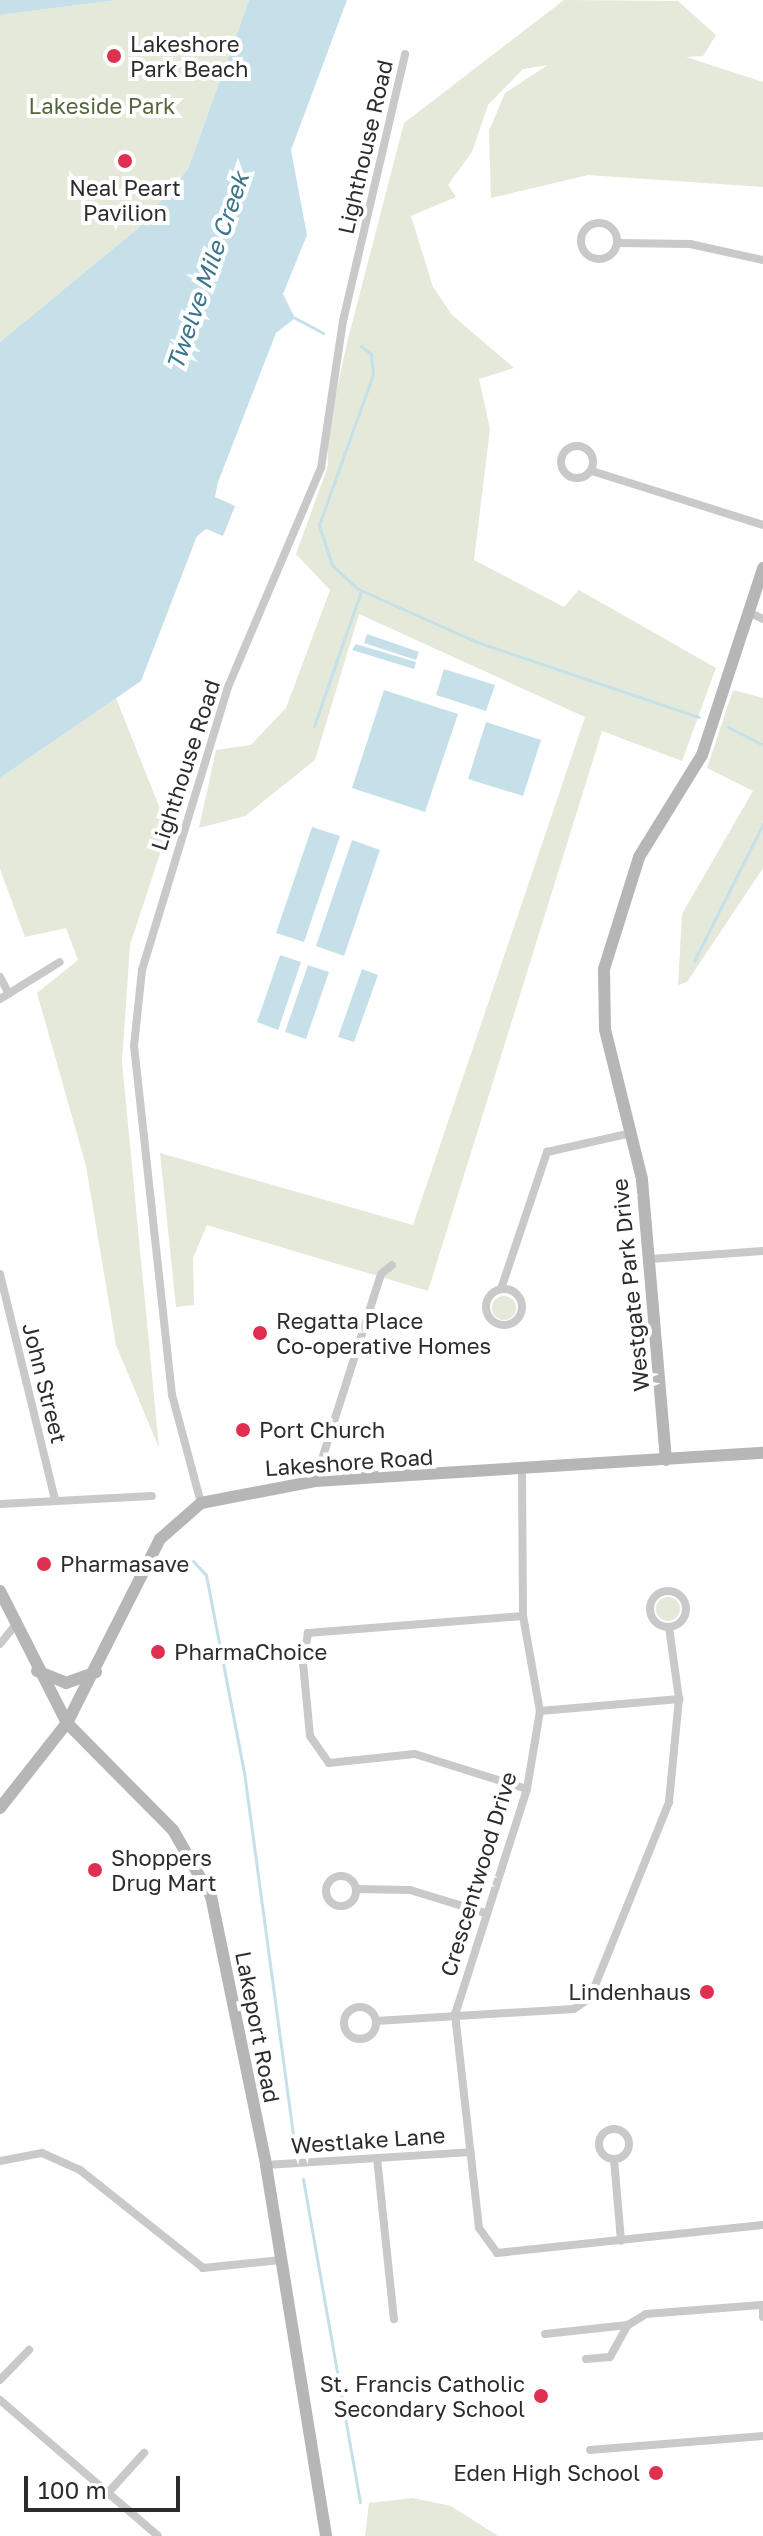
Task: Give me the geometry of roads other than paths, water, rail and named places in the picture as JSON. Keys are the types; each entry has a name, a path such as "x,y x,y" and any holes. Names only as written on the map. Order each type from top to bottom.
{"main road":[{"name":"Westgate Park Drive","path":"666,1460 651,1259 631,1133 602,1013 609,947 648,838 696,768 763,568"},
{"name":"Lakeshore Road","path":"201,1503 315,1481 522,1472 763,1453"},
{"path":"0,1808 67,1723 96,1672 160,1539 201,1503"},
{"name":"Lakeport Road","path":"0,1591 37,1671 67,1723 173,1830 204,1879 266,2165 326,2536"},
{"path":"37,1671 66,1683 96,1672"}],"street":[{"name":"Lighthouse Road","path":"201,1503 170,1381 134,1046 142,970 228,687 321,468 343,321 405,54"},
{"path":"619,243 600,223 580,238 581,247 601,259 619,243 690,244 763,260"},
{"path":"592,471 593,455 572,447 564,452 568,475 592,471 763,525"},
{"path":"748,612 763,619"},
{"path":"0,977 4,996 60,962"},
{"path":"501,1289 518,1295 522,1306 510,1325 487,1312 487,1300 501,1289 547,1152 631,1133"},
{"path":"651,1259 763,1251"},
{"path":"315,1481 381,1274 392,1265"},
{"name":"John Street","path":"0,1274 55,1500"},
{"name":"Crescentwood Drive","path":"522,1472 523,1616 540,1711 527,1789 482,1912 455,2014 479,2228 497,2253 763,2225"},
{"path":"0,1504 152,1496"},
{"path":"376,2021 574,2009 590,1998 669,1802 679,1699 669,1627 650,1610 668,1592 685,1605 684,1617 669,1627"},
{"path":"523,1616 308,1633 303,1663 310,1736 329,1763 415,1754 527,1789"},
{"path":"0,1644 16,1624"},
{"path":"540,1711 679,1699"},
{"path":"356,1889 410,1890 482,1912"},
{"name":"Westlake Lane","path":"266,2165 471,2152"},
{"path":"0,2161 42,2153 80,2170 203,2268 281,2260"},
{"path":"377,2158 394,2319"},
{"path":"614,2159 621,2241"},
{"path":"545,2334 628,2325 646,2314 762,2305 763,2317"},
{"path":"586,2359 610,2357 628,2325"},
{"path":"0,2380 29,2350"},
{"path":"0,2400 106,2495 158,2536"},
{"path":"590,2450 763,2436"},
{"path":"106,2495 144,2453"}],"water":[{"path":"0,0 117,0 0,15"},
{"name":"Twelve Mile Creek","path":"249,0 347,0 291,150 307,235 283,294 295,318 276,333 218,482 215,497 235,506 223,536 206,529 197,536 141,681 0,778 0,342 137,229 188,169"},
{"path":"367,634 419,652 416,660 364,643"},
{"path":"356,644 416,662 414,669 352,650"},
{"path":"444,669 495,685 486,711 436,695"},
{"path":"384,690 458,714 425,812 352,788"},
{"path":"486,722 541,740 523,796 468,779"},
{"path":"312,827 340,836 304,942 276,933"},
{"path":"352,840 380,850 344,956 316,946"},
{"path":"280,955 301,962 278,1030 257,1022"},
{"path":"308,965 329,972 306,1039 285,1032"},
{"path":"362,969 378,975 354,1042 338,1037"}],"waterway":[{"path":"295,318 323,333"},
{"path":"361,346 371,354 373,374 319,525 332,565 358,589 477,642 699,717"},
{"path":"314,726 361,591"},
{"path":"728,727 763,745"},
{"path":"694,961 763,824"},
{"path":"193,1561 206,1575 244,1772 295,2147"},
{"path":"303,2179 360,2502"}],"place":[{"name":"Lakeshore Park Beach","path":"114,56"},
{"name":"Neal Peart Pavilion","path":"125,161"},
{"name":"Regatta Place Co-operative Homes","path":"260,1333"},
{"name":"Port Church","path":"243,1430"},
{"name":"Pharmasave","path":"44,1564"},
{"name":"PharmaChoice","path":"158,1652"},
{"name":"Shoppers Drug Mart","path":"95,1870"},
{"name":"Lindenhaus","path":"707,1992"},
{"name":"St. Francis Catholic Secondary School","path":"541,2396"},
{"name":"Eden High School","path":"656,2473"}],"park label":[{"name":"Lakeside Park","path":"102,106"}]}
